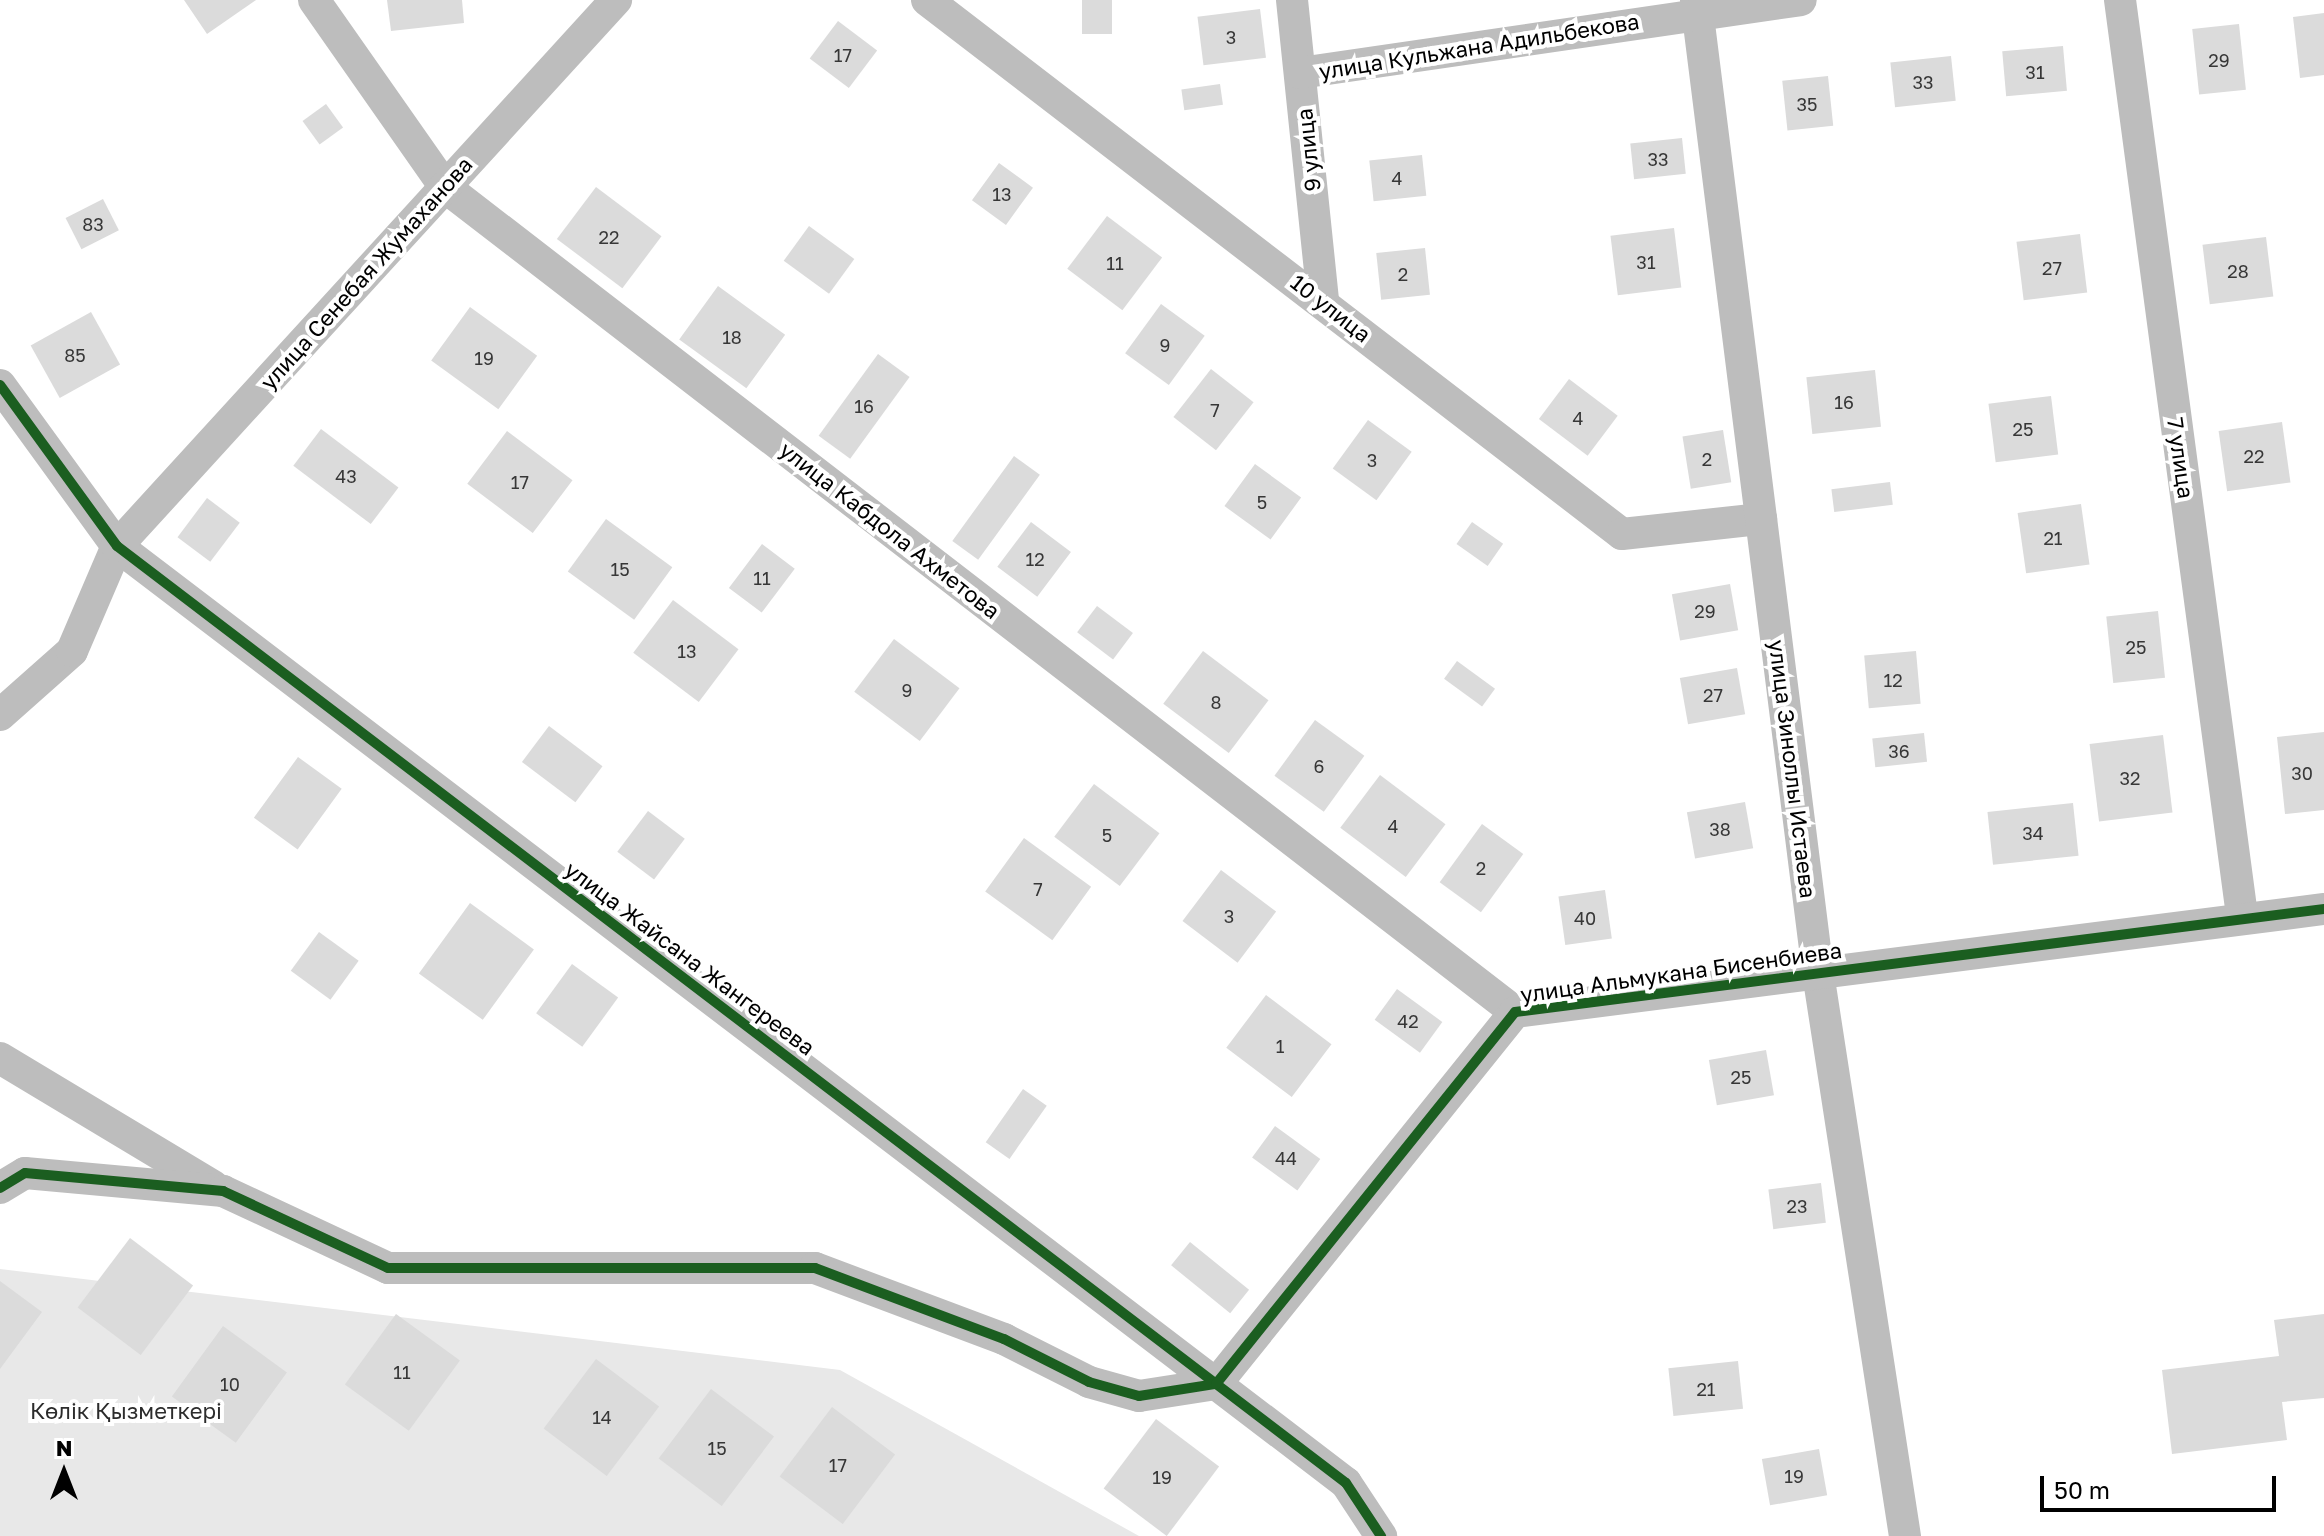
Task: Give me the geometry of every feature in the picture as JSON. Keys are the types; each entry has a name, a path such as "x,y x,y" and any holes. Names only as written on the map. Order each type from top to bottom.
{"street":[{"name":"улица Кабдола Ахметова","path":"314,0 445,187 1515,1012"},
{"name":"улица Сенебая Жумаханова","path":"0,715 72,651 117,546 616,0"},
{"name":"10 улица","path":"927,0 1323,301 1622,534 1761,519"},
{"name":"9 улица","path":"1292,0 1323,301"},
{"name":"улица Кульжана Адильбекова","path":"1300,73 1697,6 1801,0"},
{"name":"7 улица","path":"2120,0 2242,916"},
{"name":"улица Зиноллы Истаева","path":"1697,6 1818,973 1905,1536"},
{"name":"улица Жайсана Жангереева","path":"0,385 117,546 1346,1483 1381,1536"},
{"name":"улица Альмукана Бисенбиева","path":"1216,1384 1515,1012 2242,916 2324,909"},
{"path":"0,1058 223,1191 388,1268 815,1268 1004,1339 1089,1382 1139,1396 1216,1384"},
{"path":"0,1188 25,1173 223,1191"}],"green space":[{"name":"Көлік Қызметкері","path":"0,1269 840,1370 1139,1536 0,1536"}],"building":[{"path":"184,0 256,0 207,34"},
{"path":"387,0 462,0 464,23 391,31"},
{"path":"1082,0 1112,0 1112,34 1082,34"},
{"path":"1260,9 1266,58 1203,65 1197,17"},
{"path":"2324,13 2324,75 2300,78 2293,17"},
{"path":"838,21 877,50 849,88 810,59"},
{"path":"2239,24 2246,90 2199,95 2192,29"},
{"path":"2063,46 2067,91 2006,96 2002,51"},
{"path":"1951,56 1956,101 1895,107 1890,62"},
{"path":"1828,76 1833,126 1787,131 1782,81"},
{"path":"1220,84 1223,105 1184,110 1181,89"},
{"path":"326,104 343,127 320,145 303,121"},
{"path":"1682,138 1686,174 1634,179 1630,143"},
{"path":"1422,155 1426,196 1374,201 1369,161"},
{"path":"999,163 1033,188 1006,225 972,200"},
{"path":"596,187 661,236 622,288 557,239"},
{"path":"103,199 119,230 81,249 66,218"},
{"path":"1107,216 1162,258 1122,310 1067,269"},
{"path":"809,226 854,259 829,294 784,261"},
{"path":"1674,228 1681,288 1618,295 1610,236"},
{"path":"2080,234 2087,293 2024,300 2016,242"},
{"path":"2266,237 2273,297 2210,304 2202,245"},
{"path":"1425,248 1430,295 1381,300 1376,253"},
{"path":"718,286 785,335 746,388 679,339"},
{"path":"1161,304 1205,336 1169,385 1125,353"},
{"path":"470,307 537,356 498,409 431,360"},
{"path":"91,312 120,364 60,398 31,345"},
{"path":"878,354 910,377 850,459 819,436"},
{"path":"1211,369 1254,402 1216,450 1173,417"},
{"path":"1875,370 1881,427 1812,434 1806,377"},
{"path":"1569,379 1618,416 1588,456 1539,419"},
{"path":"2051,396 2058,455 1996,462 1988,404"},
{"path":"1368,420 1412,452 1376,500 1333,469"},
{"path":"2282,422 2290,482 2227,491 2219,431"},
{"path":"321,429 398,487 371,524 293,466"},
{"path":"1723,430 1731,482 1691,489 1683,436"},
{"path":"507,431 572,480 533,533 467,484"},
{"path":"1014,456 1040,475 978,560 952,541"},
{"path":"1255,464 1301,498 1271,540 1224,506"},
{"path":"1890,482 1893,505 1834,512 1831,489"},
{"path":"207,498 240,523 210,562 178,537"},
{"path":"2081,504 2089,564 2026,573 2018,513"},
{"path":"606,519 672,567 634,620 568,572"},
{"path":"1031,522 1071,552 1037,597 997,567"},
{"path":"1472,522 1503,544 1488,566 1457,544"},
{"path":"762,544 795,569 762,613 729,588"},
{"path":"1730,584 1738,630 1680,641 1672,594"},
{"path":"673,600 738,649 699,702 633,653"},
{"path":"1097,606 1133,633 1113,659 1077,632"},
{"path":"2158,611 2165,678 2113,683 2106,616"},
{"path":"894,639 959,688 920,741 854,692"},
{"path":"1203,651 1268,700 1229,753 1163,704"},
{"path":"1916,651 1921,704 1869,708 1864,656"},
{"path":"1457,661 1495,689 1482,706 1444,679"},
{"path":"1737,668 1745,714 1688,724 1680,678"},
{"path":"1315,720 1364,756 1324,812 1274,776"},
{"path":"549,726 603,766 575,802 522,762"},
{"path":"2324,732 2324,810 2285,814 2277,737"},
{"path":"1924,733 1927,762 1875,767 1872,738"},
{"path":"2163,735 2173,812 2099,821 2090,744"},
{"path":"298,757 342,789 298,849 254,818"},
{"path":"1380,775 1445,824 1406,877 1340,828"},
{"path":"1094,784 1159,833 1120,886 1054,837"},
{"path":"1745,802 1753,848 1695,859 1687,812"},
{"path":"2073,803 2079,856 1993,865 1987,812"},
{"path":"648,811 685,839 654,879 617,852"},
{"path":"1482,824 1523,854 1481,912 1440,882"},
{"path":"1024,838 1091,887 1052,940 985,891"},
{"path":"1221,870 1276,912 1238,963 1182,921"},
{"path":"1605,890 1612,939 1565,945 1558,897"},
{"path":"470,903 534,949 483,1020 419,973"},
{"path":"319,932 359,961 330,1000 291,971"},
{"path":"572,964 618,998 582,1047 536,1013"},
{"path":"1397,989 1442,1022 1420,1053 1375,1020"},
{"path":"1266,995 1331,1044 1292,1097 1226,1048"},
{"path":"1766,1050 1774,1095 1717,1105 1709,1060"},
{"path":"1023,1089 1047,1106 1009,1159 986,1142"},
{"path":"1275,1126 1320,1159 1297,1190 1252,1158"},
{"path":"1821,1183 1826,1223 1773,1229 1768,1189"},
{"path":"130,1238 193,1286 141,1355 78,1307"},
{"path":"1190,1242 1249,1290 1230,1313 1171,1265"},
{"path":"0,1281 42,1312 0,1369"},
{"path":"396,1314 460,1360 409,1431 345,1384"},
{"path":"2324,1314 2324,1398 2282,1402 2287,1440 2172,1454 2162,1370 2279,1356 2274,1320"},
{"path":"223,1326 287,1372 236,1443 172,1396"},
{"path":"596,1359 659,1407 607,1476 544,1428"},
{"path":"1738,1361 1743,1409 1673,1416 1668,1368"},
{"path":"711,1389 774,1437 722,1506 659,1458"},
{"path":"832,1407 895,1455 843,1524 780,1476"},
{"path":"1156,1419 1219,1467 1167,1536 1104,1488"},
{"path":"1819,1449 1827,1495 1770,1505 1762,1459"}],"cycle path":[{"path":"0,385 117,546 1346,1483 1381,1536"},
{"path":"0,1188 25,1173 223,1191 388,1268 815,1268 1004,1339 1089,1382 1139,1396 1216,1384 1515,1012 2324,909"}]}
